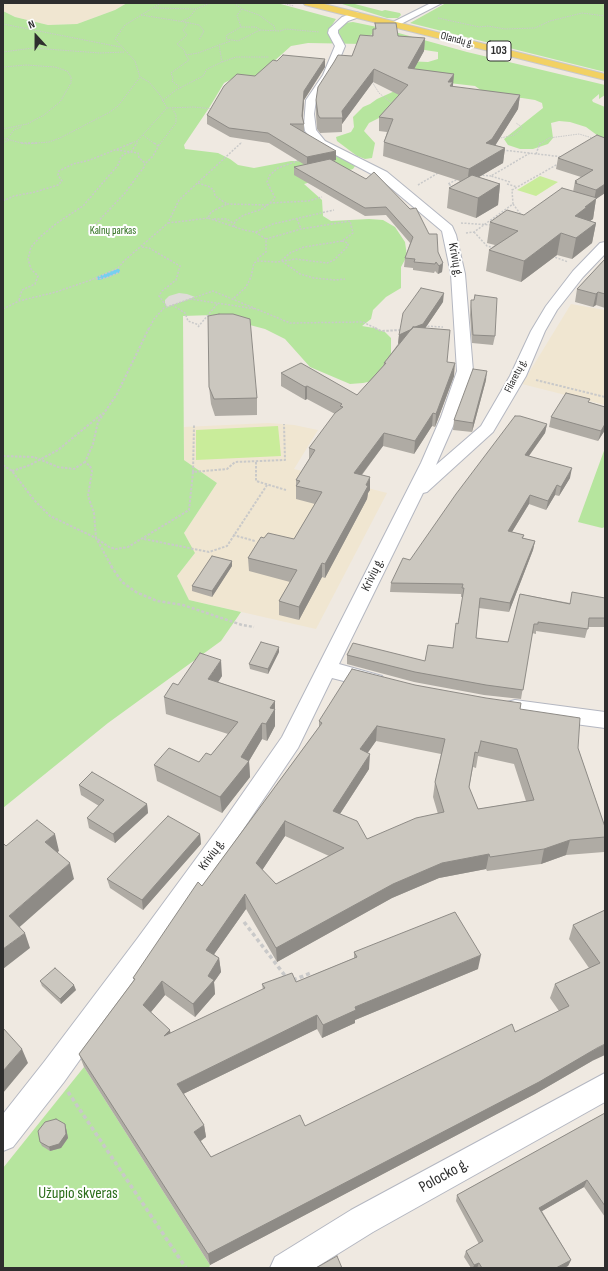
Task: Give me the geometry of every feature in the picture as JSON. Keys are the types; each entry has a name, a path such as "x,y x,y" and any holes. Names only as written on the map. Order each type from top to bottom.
{"main road":[{"name":"Olandų g.","path":"308,3 605,76"}],"street":[{"path":"394,24 438,3"},
{"path":"333,33 334,29 339,24 356,15"},
{"name":"Krivių g.","path":"3,1137 54,1072 228,832 290,742 380,559 414,494 440,437 465,371 458,274 450,235 447,229 383,176 332,150 321,143 311,131 309,114 312,100 328,75 340,46 333,33"},
{"name":"Filaretų g.","path":"414,494 488,429 518,376 538,331 551,309 585,267 605,246"},
{"path":"440,437 471,444"},
{"path":"327,669 392,685"},
{"path":"495,706 605,720"},
{"name":"Polocko g.","path":"286,1268 362,1221 605,1088"}],"path":[{"path":"3,138 25,144 37,144 60,138 110,112 124,98 140,77 135,61 125,52 115,39 125,25 161,3"},
{"path":"155,8 196,9 210,3"},
{"path":"234,3 242,9 259,15 274,26 276,30"},
{"path":"182,21 189,18 196,9"},
{"path":"241,27 237,15 242,9"},
{"path":"410,16 423,19 435,18 479,27 488,26 505,29 535,28 550,21 582,13 605,16"},
{"path":"141,16 182,21 200,25 204,31 198,40"},
{"path":"181,88 172,81 173,78 171,73 189,60 184,50 176,44 187,35 183,30 187,25 186,22"},
{"path":"3,24 116,45 122,48"},
{"path":"231,41 226,39 227,35 241,27 256,27 260,30"},
{"path":"186,55 198,53 219,44 243,39 260,30 333,33"},
{"path":"219,44 222,62"},
{"path":"3,52 33,48 100,53 125,52"},
{"path":"162,102 181,88 203,76 208,69 222,62 242,57 268,57"},
{"path":"3,66 55,66 63,69 71,77 71,83 60,102 44,115 14,130 8,140 3,143"},
{"path":"140,77 149,82 160,95 162,102 167,108"},
{"path":"370,78 379,93 397,109"},
{"path":"3,201 14,196 58,185 62,181 58,174 60,171 73,164 90,160 137,141 167,108 194,107 215,109"},
{"path":"88,232 125,193 144,167 145,163 153,156 158,146 176,123 176,114 172,108"},
{"path":"492,140 514,135 522,127 516,123"},
{"path":"3,129 27,124"},
{"path":"536,154 540,143 549,138 579,134 594,138 598,141"},
{"path":"143,135 158,146"},
{"path":"19,301 22,290 35,284 38,276 31,269 28,259 31,247 40,237 57,223 83,206 118,165 121,157 124,154 131,152 137,145 137,141"},
{"path":"3,309 19,301 56,292 91,280 118,268 125,260 142,247 168,223 179,200 224,160 227,154 242,142"},
{"path":"114,150 138,153 139,158 145,163"},
{"path":"234,227 235,221 244,215 262,209 275,198 267,182 270,175 278,168 317,153 332,150"},
{"path":"502,150 563,157"},
{"path":"491,176 530,153"},
{"path":"524,219 513,204 512,190 563,162"},
{"path":"404,193 441,172"},
{"path":"479,175 491,176 510,182 507,184 518,187"},
{"path":"460,190 448,184 461,177"},
{"path":"198,183 210,187 214,191 215,196 227,204"},
{"path":"270,203 308,201 322,197"},
{"path":"208,218 211,212 227,204 267,205"},
{"path":"461,234 474,232 513,204"},
{"path":"255,232 273,224 334,210"},
{"path":"168,223 208,218 227,219 234,224"},
{"path":"208,218 234,227 255,232 266,240"},
{"path":"297,219 301,229"},
{"path":"266,240 301,229 350,221 353,233 342,241 304,248 290,253 284,257 282,261"},
{"path":"486,223 493,225"},
{"path":"474,232 487,246 496,249"},
{"path":"234,298 246,287 252,277 254,263 258,261 258,258 266,252 266,240"},
{"path":"258,261 282,261 296,259 323,264 331,262 348,246 348,243 342,241"},
{"path":"142,247 149,248 180,266 176,280 162,291 159,296 167,307"},
{"path":"550,256 585,267"},
{"path":"282,261 300,274 314,278 335,280 345,279"},
{"path":"91,280 106,278 120,272"},
{"path":"3,456 21,456 74,469 85,462 93,444 98,422 117,394 135,355 157,315 167,307 213,291 234,298 290,323 326,324 363,322 381,331 406,330"},
{"path":"190,299 201,302 218,302 260,310"},
{"path":"172,305 185,313 188,321 198,326 218,302"},
{"path":"418,326 425,326"},
{"path":"518,376 605,397"},
{"path":"12,471 42,460 68,443 105,411"},
{"path":"193,472 226,469 235,462 285,460 284,424"},
{"path":"3,465 12,471 34,500 50,516 96,538 109,547 116,549 128,547 144,539 189,510 193,472 194,425"},
{"path":"85,462 90,466 92,471 88,496 94,513 96,538 114,572 122,582 136,592 157,601 183,605 242,625 254,627"},
{"path":"256,462 256,481 286,490"},
{"path":"144,539 209,552 227,546 267,485"},
{"path":"233,535 255,540"},
{"path":"244,922 289,981 311,973"},
{"path":"54,1072 186,1268"}],"shaded area":[{"path":"3,3 127,3 115,10 77,24 48,25 15,17 3,11"},
{"path":"179,293 195,297 167,307 165,300 169,296"},
{"path":"571,304 605,310 605,405 522,384"},
{"path":"269,423 294,425 318,430 294,469 387,493 316,629 189,600 177,576 195,553 184,533 217,483 184,460 184,427"}],"green space":[{"name":"Kalnų parkas","path":"127,3 277,3 336,19 332,25 338,27 343,23 353,22 377,27 467,52 605,85 605,95 599,99 599,94 592,100 593,102 605,107 605,141 586,127 570,122 559,121 551,123 553,138 548,144 533,149 520,149 508,145 504,139 543,108 542,103 535,100 522,98 497,97 488,95 475,86 449,83 369,123 364,131 375,143 372,158 365,159 357,156 337,141 336,137 351,132 354,127 353,117 363,107 397,90 419,74 404,61 428,62 438,59 438,52 418,49 383,33 372,34 364,44 308,43 291,46 253,80 232,79 224,83 184,145 185,149 218,153 238,165 254,168 291,161 302,161 333,154 338,155 355,166 353,169 304,184 322,200 323,216 331,221 369,219 383,220 395,227 405,242 407,256 401,267 401,288 386,297 373,310 371,319 362,326 385,332 391,338 391,363 377,380 350,384 310,367 285,339 265,329 212,315 183,316 184,460 217,483 184,533 195,553 177,576 189,600 241,612 221,641 108,723 3,808 3,11 15,17 48,25 77,24 115,10"},
{"path":"339,3 351,3 382,11 385,10 400,13 401,15 398,18 387,18"},
{"path":"446,3 605,3 605,72 410,23"},
{"path":"540,176 558,182 536,196 517,190"},
{"path":"278,426 281,456 196,460 196,430"},
{"path":"605,448 605,527 602,528 578,522"},
{"name":"Užupio skveras","path":"84,1067 210,1265 209,1268 3,1268 3,1168"}],"building":[{"path":"375,23 396,23 398,36 425,38 408,68 454,74 448,82 453,82 450,86 520,95 492,139 486,143 505,148 469,169 384,142 393,119 379,117 408,85 374,69 342,111 343,118 320,118 318,115 316,100 318,87 338,55 352,56 360,35 373,36 373,29 376,29"},
{"path":"283,55 325,59 304,91 302,116 304,124 290,124 336,151 307,157 268,133 229,128 207,115 224,86 237,74 255,76 273,60 277,61"},
{"path":"597,135 605,138 605,184 596,190 575,183 577,182 575,181 593,170 558,158"},
{"path":"330,159 366,179 374,172 410,209 416,208 429,234 437,234 438,252 443,263 439,266 436,262 435,264 414,262 415,259 405,258 413,237 386,207 365,208 294,167"},
{"path":"472,175 500,184 478,198 449,188"},
{"path":"562,188 597,198 575,216 596,223 576,238 561,233 524,261 489,250 518,231 490,222 507,210 524,215"},
{"path":"605,259 605,294 598,292 596,294 577,289"},
{"path":"421,288 444,293 423,324 413,327 412,329 399,335 403,313"},
{"path":"475,295 497,298 495,336 473,335 471,300 474,300"},
{"path":"233,314 250,319 257,398 214,399 209,387 208,316"},
{"path":"413,327 450,330 447,362 455,363 436,414 433,413 415,441 384,433 354,473 370,477 366,485 368,486 325,564 322,563 299,607 279,601 297,570 248,558 261,537 264,538 268,533 294,539 322,492 296,486 300,481 296,480 315,450 309,448 335,413 343,407 340,406 342,404 307,386 305,387 281,373 301,363 357,395 386,363 384,363"},
{"path":"473,369 487,371 473,423 454,420"},
{"path":"566,393 590,399 588,402 605,407 605,424 601,431 551,417"},
{"path":"515,416 520,416 547,424 525,455 572,468 561,487 557,485 548,501 530,495 508,531 524,535 522,538 535,541 510,603 480,598 476,638 508,642 520,594 570,604 572,592 605,598 605,618 589,618 588,629 538,622 538,624 534,624 523,690 415,672 347,655 353,643 425,661 428,645 453,648 456,623 458,624 464,588 462,588 463,584 391,583 403,558 410,560 456,494"},
{"path":"212,556 232,561 212,591 192,586"},
{"path":"261,642 279,647 268,669 249,664"},
{"path":"200,653 221,660 208,679 275,701 270,708 275,709 266,724 262,723 241,757 249,761 220,797 154,765 169,748 199,762 206,753 211,755 238,722 164,697 173,683 178,685"},
{"path":"352,669 415,685 521,703 520,709 580,718 578,748 605,827 605,837 570,840 544,849 490,857 489,854 442,863 393,884 276,948 245,894 206,950 219,958 208,976 214,980 193,1004 162,981 143,1005 170,1030 164,1036 265,988 262,984 292,973 296,982 357,957 354,952 455,912 481,955 355,1007 356,1010 323,1025 317,1015 177,1084 204,1125 194,1132 211,1157 300,1115 305,1126 512,1024 515,1032 569,1006 555,984 600,963 573,925 605,910 605,1044 539,1082 208,1254 79,1054 135,979 133,978 198,882 202,886 322,723 319,721","holes":["377,726 445,739 435,782 444,812 416,818 367,839 357,821 333,811 370,754 360,749","481,741 517,749 534,800 478,809 469,787 475,752 478,753","285,821 344,848 276,884 256,863"]},
{"path":"92,772 147,804 113,834 87,818 104,800 79,785"},
{"path":"168,816 200,834 142,900 107,879"},
{"path":"37,820 55,834 45,842 70,863 9,916 25,933 3,949 3,843 6,846"},
{"path":"55,968 74,985 60,999 40,981"},
{"path":"3,1028 22,1049 3,1071"},
{"path":"605,1113 605,1206 587,1180 539,1208 571,1260 556,1268 482,1268 479,1263 474,1265 466,1251 483,1241 457,1195"},
{"path":"56,1119 65,1124 66,1134 59,1144 49,1147 40,1142 38,1131 45,1122"},
{"path":"337,1256 342,1268 316,1268"}],"waterway":[{"path":"99,278 118,271"}]}
